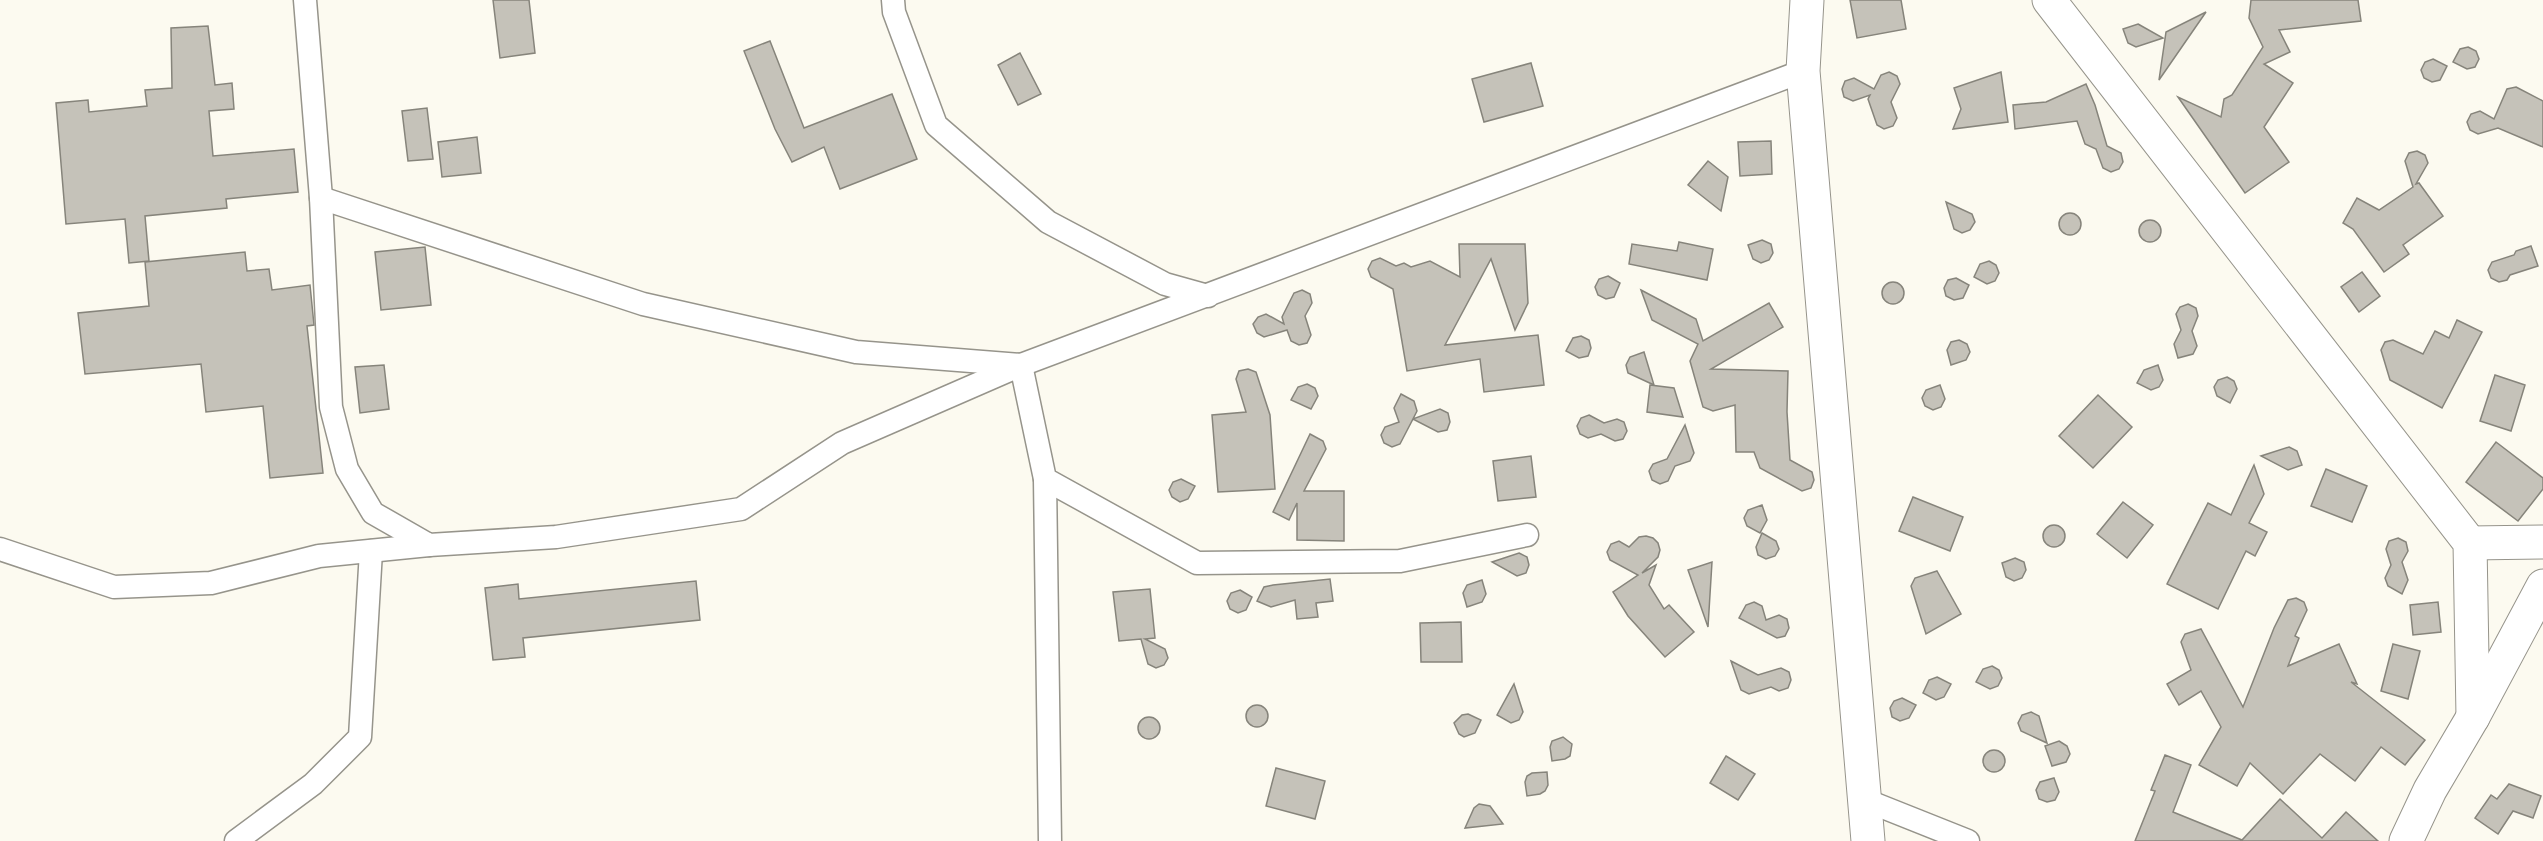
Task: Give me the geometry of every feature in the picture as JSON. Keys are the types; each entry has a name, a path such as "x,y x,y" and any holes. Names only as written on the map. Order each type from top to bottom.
{"street":[{"path":"305,0 321,198 330,407 347,469 373,513 429,545"},
{"path":"894,0 894,12 936,125 1048,222 1165,284 1208,296"},
{"path":"1807,0 1803,71 1868,841"},
{"path":"2049,0 2470,543 2473,717"},
{"path":"0,549 114,587 211,582 319,556 429,545 556,537 741,509 842,443 1021,365 1803,71"},
{"path":"321,198 643,304 856,352 1021,365"},
{"path":"1021,365 1045,479 1050,841"},
{"path":"1045,479 1197,563 1400,561 1527,535"},
{"path":"2470,543 2543,542"},
{"path":"236,841 314,784 360,737 371,551"},
{"path":"2406,841 2430,790 2473,717 2543,586"},
{"path":"1865,800 1968,841"}],"building":[{"path":"493,0 529,0 535,53 500,58"},
{"path":"1850,0 1901,0 1906,29 1857,38"},
{"path":"2251,0 2358,0 2361,21 2279,30 2290,52 2264,64 2293,83 2264,127 2289,162 2245,193 2178,97 2221,117 2224,99 2232,95 2263,47 2249,18"},
{"path":"2206,12 2159,80 2166,32"},
{"path":"2138,24 2163,38 2136,47 2128,43 2123,29"},
{"path":"208,26 215,85 232,83 234,109 209,111 213,156 294,149 298,192 226,199 227,208 145,216 149,261 129,263 125,219 66,224 56,103 88,100 89,112 147,106 145,90 172,88 171,28"},
{"path":"770,41 804,128 892,94 917,159 840,189 824,147 792,162 775,129 744,51"},
{"path":"2468,47 2476,51 2479,59 2475,67 2467,69 2453,62 2460,49"},
{"path":"1020,53 1041,94 1018,105 998,65"},
{"path":"2433,59 2447,66 2440,80 2432,82 2424,78 2421,70 2425,62"},
{"path":"1531,63 1543,106 1484,122 1472,79"},
{"path":"1889,72 1897,76 1900,84 1891,102 1897,118 1893,126 1884,129 1877,125 1868,99 1870,95 1853,101 1844,97 1842,89 1845,81 1854,78 1874,89 1881,75"},
{"path":"2001,72 2008,122 1953,129 1961,109 1954,88"},
{"path":"2086,84 2107,146 2121,153 2123,162 2119,169 2111,172 2103,168 2096,149 2085,144 2077,121 2015,129 2013,105 2046,102"},
{"path":"2516,87 2543,101 2543,147 2498,128 2478,134 2470,130 2467,122 2471,114 2480,111 2494,119 2507,89"},
{"path":"427,108 433,159 408,161 402,111"},
{"path":"477,137 481,173 442,177 438,142"},
{"path":"1771,141 1772,174 1740,176 1738,142"},
{"path":"2417,151 2425,155 2428,163 2416,184 2419,183 2443,216 2403,245 2409,254 2384,272 2353,229 2343,223 2357,198 2379,210 2413,187 2405,161 2409,153"},
{"path":"1708,161 1728,177 1721,211 1688,185"},
{"path":"1946,202 1972,214 1975,222 1970,230 1962,233 1954,229"},
{"path":"2070,213 2078,216 2081,224 2078,232 2070,235 2062,232 2059,224 2062,216"},
{"path":"2150,220 2158,223 2161,231 2158,239 2150,242 2142,239 2139,231 2142,223"},
{"path":"1762,240 1771,244 1773,253 1769,260 1761,263 1753,259 1748,245"},
{"path":"1679,242 1713,249 1707,280 1629,264 1632,244 1677,251"},
{"path":"1459,244 1525,244 1528,303 1515,330 1491,259 1445,345 1538,335 1544,385 1484,392 1480,359 1407,371 1393,289 1371,277 1368,269 1372,261 1380,258 1396,266 1404,263 1411,267 1430,261 1460,277"},
{"path":"2531,246 2538,266 2510,275 2507,280 2499,282 2491,278 2488,270 2492,262 2514,255 2516,251"},
{"path":"425,247 431,305 381,310 375,252"},
{"path":"245,252 247,271 269,269 272,290 310,285 314,325 307,326 323,473 270,478 263,406 206,412 201,364 85,374 78,313 149,306 145,262"},
{"path":"1989,261 1996,265 1999,273 1995,281 1987,284 1974,277 1980,264"},
{"path":"2362,272 2380,296 2359,312 2341,287"},
{"path":"1608,276 1620,283 1614,297 1606,299 1598,295 1595,287 1599,279"},
{"path":"1956,278 1969,285 1963,298 1954,300 1946,296 1944,288 1948,280"},
{"path":"1893,282 1901,285 1904,293 1901,301 1893,304 1885,301 1882,293 1885,285"},
{"path":"1302,290 1310,294 1312,303 1305,316 1311,335 1307,343 1299,345 1291,341 1287,330 1264,337 1257,333 1253,324 1258,317 1266,314 1284,324 1282,317 1294,293"},
{"path":"1641,290 1696,319 1703,341 1769,303 1783,327 1711,369 1788,371 1787,412 1790,460 1812,472 1814,480 1811,488 1802,491 1760,468 1754,452 1736,452 1735,405 1713,411 1703,407 1690,361 1698,344 1652,320"},
{"path":"2188,304 2196,308 2198,316 2192,331 2197,346 2193,354 2178,358 2174,344 2181,330 2176,314 2180,307"},
{"path":"2457,320 2482,332 2442,408 2390,380 2381,350 2385,342 2393,340 2423,354 2435,331 2449,338"},
{"path":"1581,336 1589,340 1591,348 1588,356 1579,358 1566,351 1573,338"},
{"path":"1959,340 1967,344 1970,352 1966,360 1951,365 1947,350 1951,342"},
{"path":"1644,352 1654,385 1628,373 1626,365 1630,357"},
{"path":"384,365 389,409 360,413 355,367"},
{"path":"2158,365 2163,380 2159,387 2151,390 2137,383 2144,370"},
{"path":"1248,369 1256,372 1270,415 1275,489 1218,492 1212,415 1246,412 1236,379 1239,371"},
{"path":"2495,375 2525,385 2511,431 2480,421"},
{"path":"2227,377 2234,381 2237,389 2230,403 2217,396 2214,387 2218,380"},
{"path":"1307,384 1315,388 1318,396 1311,409 1291,400 1298,387"},
{"path":"1650,385 1674,388 1683,417 1647,412"},
{"path":"1940,385 1945,399 1941,407 1933,410 1925,406 1922,398 1926,390"},
{"path":"1401,394 1414,401 1417,411 1400,444 1392,447 1384,443 1381,435 1385,427 1399,422 1394,408"},
{"path":"2098,395 2132,427 2093,468 2059,436"},
{"path":"1440,409 1448,413 1450,422 1447,430 1438,432 1413,419"},
{"path":"1589,415 1604,423 1617,419 1624,422 1627,431 1623,439 1615,441 1601,434 1588,438 1580,434 1577,426 1581,418"},
{"path":"1685,425 1694,453 1690,461 1675,466 1668,481 1660,484 1652,480 1649,471 1653,464 1667,459"},
{"path":"1310,434 1323,441 1326,449 1304,491 1344,491 1344,541 1297,540 1297,503 1289,520 1273,512"},
{"path":"2496,442 2543,478 2543,489 2518,521 2466,482"},
{"path":"2289,447 2297,451 2302,465 2288,470 2261,456"},
{"path":"1531,456 1536,497 1498,501 1493,461"},
{"path":"2254,465 2264,494 2249,523 2267,532 2255,556 2246,551 2218,609 2167,584 2208,503 2231,515"},
{"path":"2326,469 2367,486 2352,522 2311,506"},
{"path":"1181,479 1195,486 1188,499 1180,502 1172,497 1169,490 1173,482"},
{"path":"1913,497 1963,517 1950,551 1899,531"},
{"path":"2123,502 2153,525 2127,558 2097,534"},
{"path":"1762,505 1767,520 1760,533 1747,526 1744,518 1748,510"},
{"path":"2054,525 2062,528 2065,536 2062,544 2054,547 2046,544 2043,536 2046,528"},
{"path":"1762,533 1776,541 1779,549 1775,556 1766,559 1758,555 1756,547"},
{"path":"1646,536 1658,543 1660,550 1658,557 1642,573 1656,565 1649,585 1664,609 1669,605 1694,632 1665,657 1628,616 1613,592 1638,575 1610,560 1607,552 1611,544 1619,541 1629,547 1639,537"},
{"path":"2398,538 2406,542 2408,551 2402,562 2408,580 2402,594 2388,586 2385,578 2391,565 2386,549 2389,541"},
{"path":"1519,553 1527,557 1529,565 1526,573 1517,576 1492,562"},
{"path":"2015,558 2024,562 2026,570 2022,578 2014,581 2006,577 2002,563"},
{"path":"1712,562 1708,627 1688,570"},
{"path":"1937,571 1961,614 1926,634 1911,586 1915,578"},
{"path":"1330,579 1333,601 1316,603 1318,617 1297,619 1295,600 1271,607 1257,601 1264,587"},
{"path":"1482,580 1486,594 1482,602 1467,607 1463,593 1467,585"},
{"path":"696,581 700,620 523,638 525,657 493,660 485,588 518,584 519,599"},
{"path":"1150,589 1155,638 1145,639 1165,649 1168,658 1164,665 1156,668 1148,664 1141,639 1119,641 1113,592"},
{"path":"1240,590 1252,597 1246,610 1238,613 1230,609 1227,601 1231,593"},
{"path":"2296,598 2304,602 2307,610 2295,636 2299,638 2288,666 2339,644 2357,684 2351,682 2425,740 2405,765 2381,747 2355,781 2320,754 2283,794 2250,763 2237,786 2199,765 2221,727 2201,691 2179,705 2167,684 2191,670 2181,642 2185,634 2201,629 2243,707 2274,628 2288,600"},
{"path":"1754,602 1762,606 1766,620 1779,615 1787,619 1789,628 1785,636 1777,638 1739,618 1746,605"},
{"path":"2438,602 2441,632 2413,635 2410,605"},
{"path":"1461,622 1462,662 1421,662 1420,623"},
{"path":"2393,644 2420,651 2408,699 2381,691"},
{"path":"1731,661 1758,675 1781,668 1789,672 1791,680 1788,688 1779,691 1771,687 1749,694 1741,690"},
{"path":"1992,666 1999,670 2002,678 1998,686 1990,689 1976,682 1983,669"},
{"path":"1937,677 1951,684 1944,697 1936,700 1923,693 1929,680"},
{"path":"1514,684 1523,712 1519,720 1511,723 1497,715"},
{"path":"1902,698 1916,705 1909,718 1900,721 1892,717 1890,708 1894,701"},
{"path":"1257,705 1265,708 1268,716 1265,724 1257,727 1249,724 1246,716 1249,708"},
{"path":"2031,712 2039,716 2047,743 2021,731 2018,723 2022,715"},
{"path":"1468,714 1481,720 1475,733 1464,737 1459,734 1454,723 1462,715"},
{"path":"1149,717 1157,720 1160,728 1157,736 1149,739 1141,736 1138,728 1141,720"},
{"path":"1563,737 1572,744 1570,756 1552,761 1550,747 1552,741"},
{"path":"2059,741 2067,746 2070,754 2066,762 2052,766 2045,746"},
{"path":"1994,750 2002,753 2005,761 2002,769 1994,772 1986,769 1983,761 1986,753"},
{"path":"2165,755 2191,765 2173,812 2242,840 2280,799 2322,838 2346,812 2378,841 2135,841 2155,791 2151,790"},
{"path":"1726,756 1755,774 1738,800 1710,783"},
{"path":"1276,768 1325,781 1315,819 1266,806"},
{"path":"1547,772 1548,785 1545,791 1527,796 1525,782 1527,776 1532,773"},
{"path":"2054,778 2059,792 2055,800 2047,802 2039,799 2036,790 2040,782"},
{"path":"2509,784 2541,796 2533,818 2513,811 2498,834 2475,818 2491,795 2497,799"},
{"path":"1479,804 1490,806 1503,824 1465,828 1474,808"}]}
